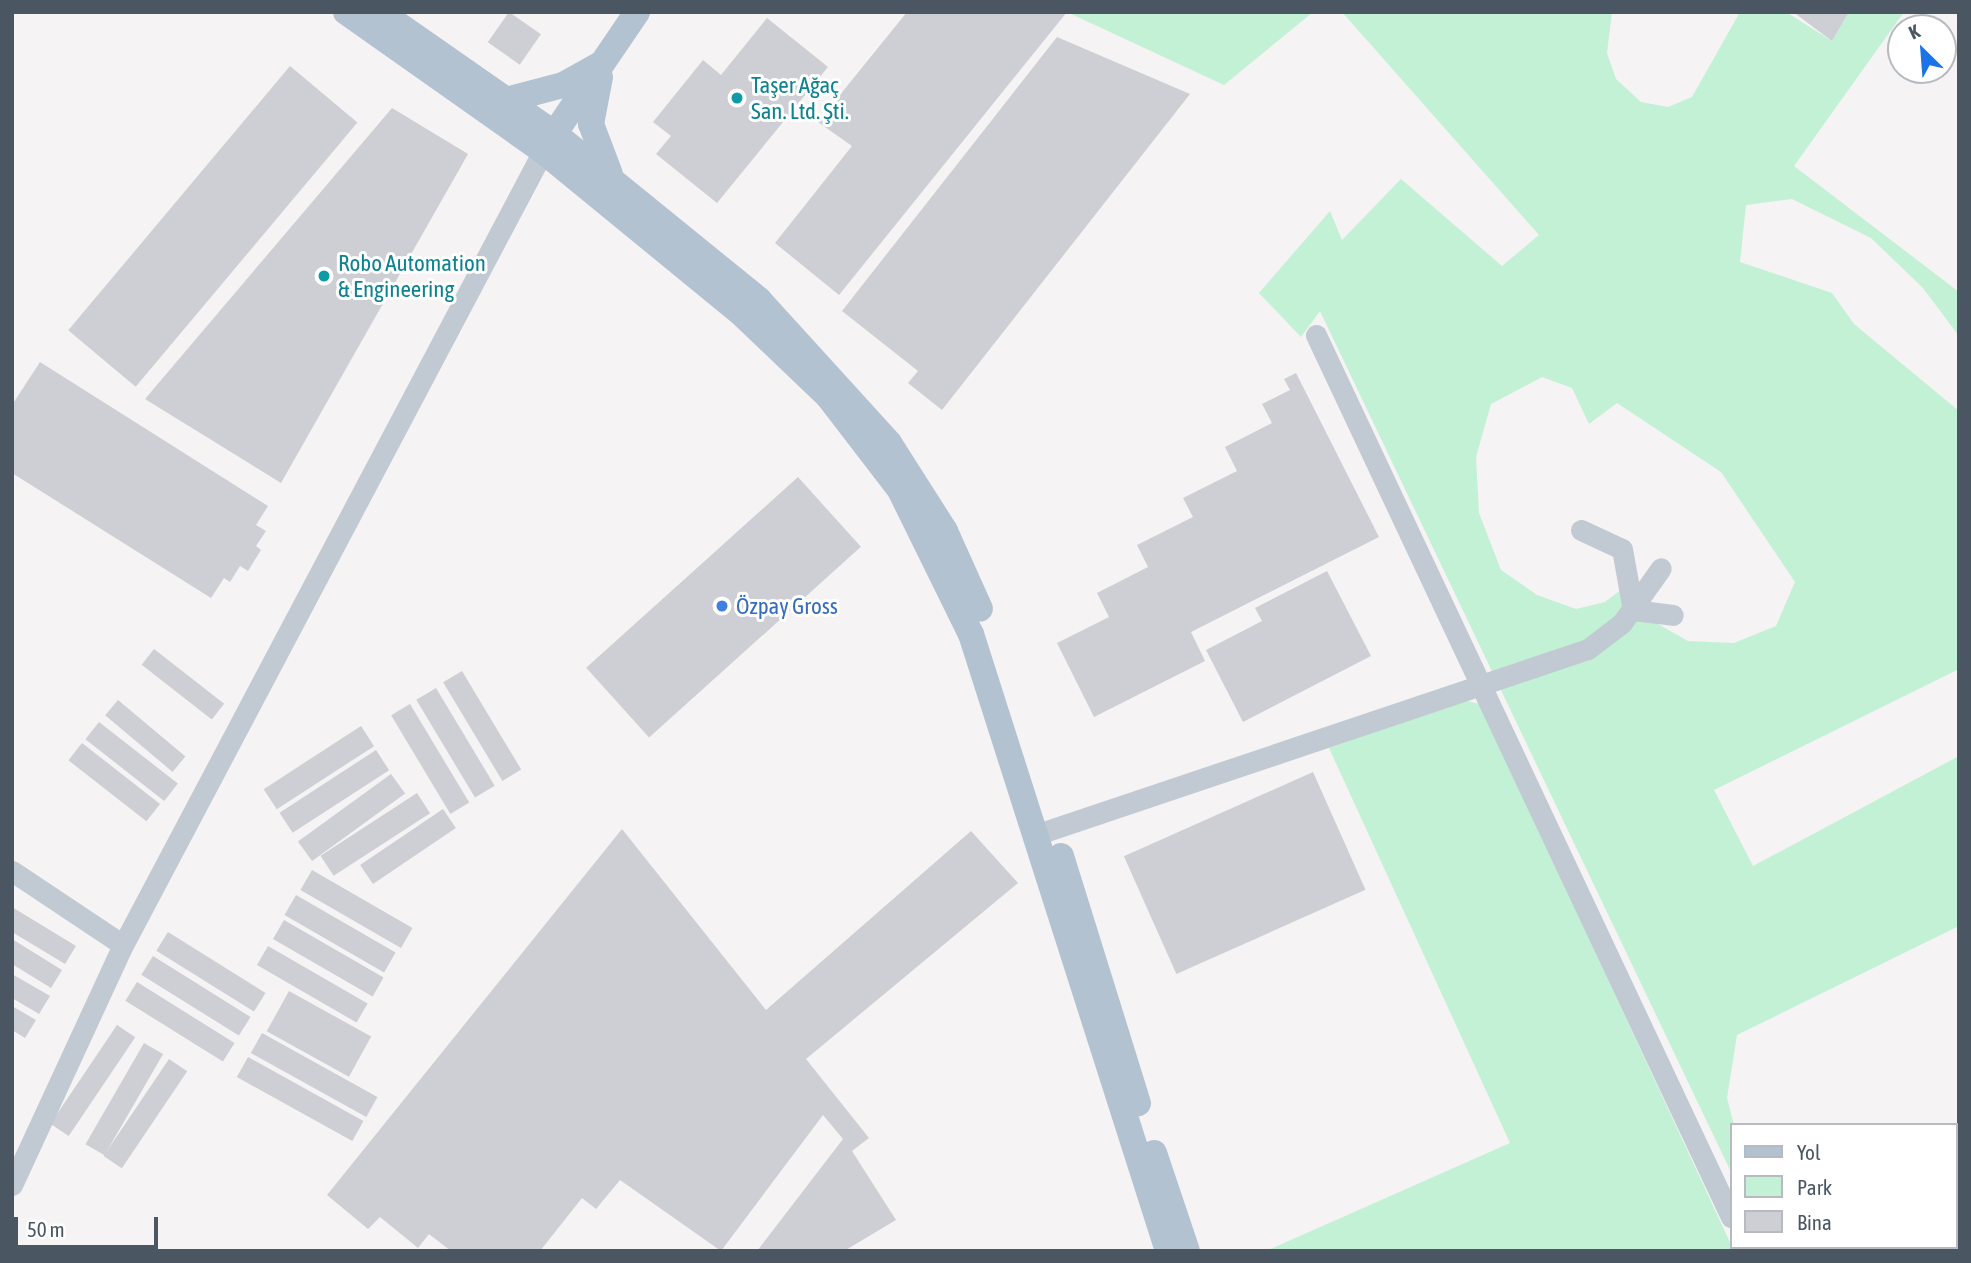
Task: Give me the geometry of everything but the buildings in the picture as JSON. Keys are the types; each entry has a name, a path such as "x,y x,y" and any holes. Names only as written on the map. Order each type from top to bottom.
{"main road":[{"path":"345,12 549,143 613,179 759,300 833,375 905,466 975,595 1168,1251"},
{"path":"380,12 506,100 549,143 766,335 879,459 961,607 1044,832 1186,1251"},
{"path":"549,143 637,12"},
{"path":"506,100 563,85 604,62"},
{"path":"604,62 591,124 613,179"}],"street":[{"path":"12,1185 123,945 549,143"},
{"path":"1315,335 1726,1196"},
{"path":"1581,530 1622,549 1633,610"},
{"path":"1044,832 1588,649 1633,610 1661,568"},
{"path":"1633,610 1673,615"},
{"path":"12,871 123,945"}],"green space":[{"path":"1067,12 1313,12 1224,85"},
{"path":"1342,12 1612,12 1607,53 1616,79 1641,102 1668,107 1692,97 1740,12 1786,12 1832,41 1849,12 1904,12 1887,14 1887,36 1794,166 1959,292 1959,336 1923,288 1871,238 1792,199 1746,205 1740,262 1832,293 1854,324 1959,411 1959,669 1714,790 1753,866 1959,756 1959,926 1737,1035 1727,1098 1733,1123 1730,1123 1730,1170 1320,311 1301,337 1259,293 1330,211 1342,240 1401,179 1502,266 1539,235","holes":["1542,377 1572,388 1589,424 1617,403 1721,472 1795,582 1776,626 1734,643 1688,641 1633,610 1630,583 1605,602 1576,609 1537,595 1501,570 1479,513 1476,457 1491,404"]},
{"path":"1463,700 1480,704 1730,1242 1730,1249 1734,1251 1266,1251 1510,1143 1329,748"},
{"path":"1959,1145 1959,1251 1861,1251 1957,1249"}],"place":[{"name":"Taşer Ağaç San. Ltd. Şti.","path":"737,98"},
{"name":"Robo Automation & Engineering","path":"324,276"},
{"name":"Özpay Gross","path":"722,606"}]}
